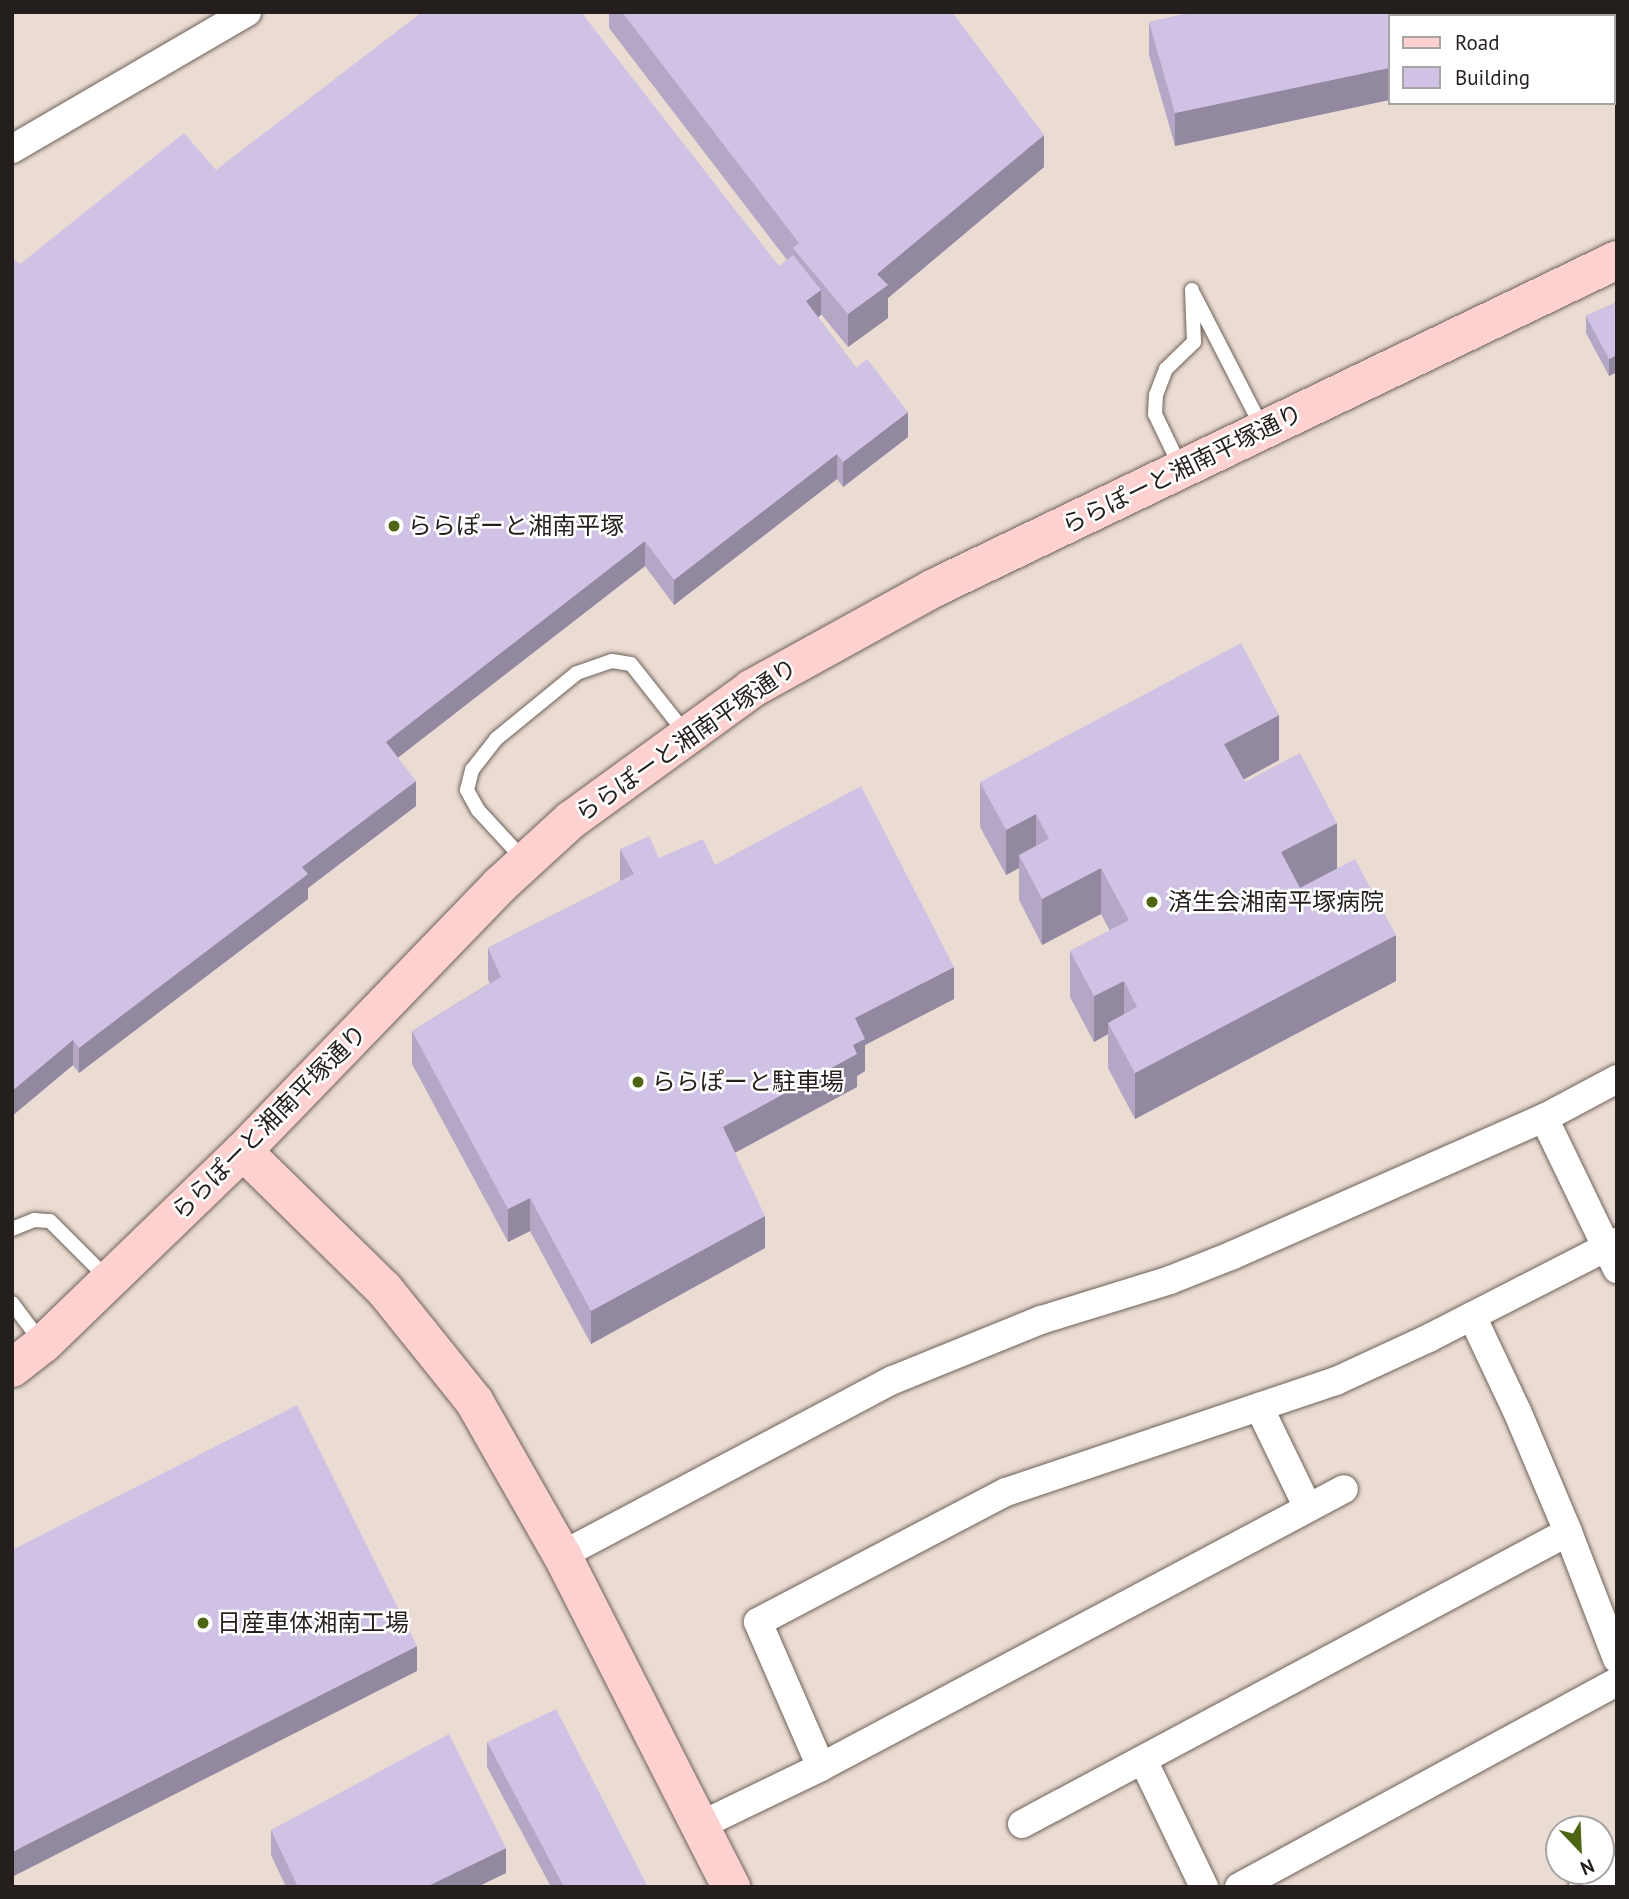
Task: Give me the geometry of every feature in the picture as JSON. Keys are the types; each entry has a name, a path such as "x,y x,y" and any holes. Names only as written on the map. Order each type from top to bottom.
{"street":[{"path":"12,149 229,17"},
{"name":"ららぽーと湘南平塚通り","path":"12,1368 43,1344 243,1151 526,862 571,820 751,689 839,638 934,588 1617,260"},
{"path":"562,1555 893,1381 1041,1320 1170,1280 1221,1260 1544,1118 1617,1079"},
{"path":"821,1767 758,1622 1006,1492 1336,1381 1614,1252 1544,1118"},
{"path":"243,1151 384,1289 474,1401 562,1555 731,1887"},
{"path":"1472,1317 1517,1411 1617,1659"},
{"path":"1259,1407 1308,1508"},
{"path":"699,1826 821,1767 1344,1489"},
{"path":"1022,1824 1568,1532"},
{"path":"1239,1887 1617,1682"},
{"path":"1143,1760 1204,1887"},
{"path":"1583,1887 1617,1869"}],"lane":[{"path":"1181,470 1155,414 1156,395 1166,369 1194,342 1192,290 1264,430"},
{"path":"526,862 478,810 467,790 472,771 496,739 577,673 612,661 631,664 686,734"},
{"path":"12,1229 34,1220 50,1221 110,1281"},
{"path":"12,1303 43,1344"}],"building":[{"name":"ららぽーと湘南平塚","path":"422,12 581,12 779,266 793,255 821,290 806,301 856,368 867,359 908,412 843,462 837,454 674,580 645,541 386,742 416,781 302,867 308,874 79,1048 73,1040 12,1091 12,262 15,260 20,264 184,133 216,170"},
{"path":"622,12 952,12 1044,135 877,274 888,285 848,314 793,248 799,243"},
{"path":"1195,12 1617,12 1615,20 1615,14 1388,14 1388,68 1175,113 1149,22"},
{"path":"1617,302 1617,355 1609,359 1586,316"},
{"name":"済生会湘南平塚病院","path":"1241,643 1279,715 1224,744 1245,782 1300,753 1337,823 1281,852 1300,888 1355,859 1396,935 1135,1073 1108,1023 1137,1007 1124,981 1094,996 1070,951 1129,920 1101,868 1042,899 1019,855 1049,839 1036,814 1006,830 980,782"},
{"name":"ららぽーと駐車場","path":"861,786 954,967 855,1018 865,1039 853,1045 857,1054 723,1127 765,1216 591,1311 530,1198 508,1209 412,1031 501,977 488,948 634,874 620,849 649,836 659,858 703,839 715,865"},
{"name":"日産車体湘南工場","path":"297,1405 417,1646 12,1852 12,1550"},
{"path":"556,1709 648,1887 564,1887 487,1742"},
{"path":"449,1734 506,1848 426,1887 298,1887 271,1830"}],"place":[{"name":"ららぽーと湘南平塚","path":"394,526"},
{"name":"済生会湘南平塚病院","path":"1152,902"},
{"name":"ららぽーと駐車場","path":"638,1082"},
{"name":"日産車体湘南工場","path":"203,1623"}]}
